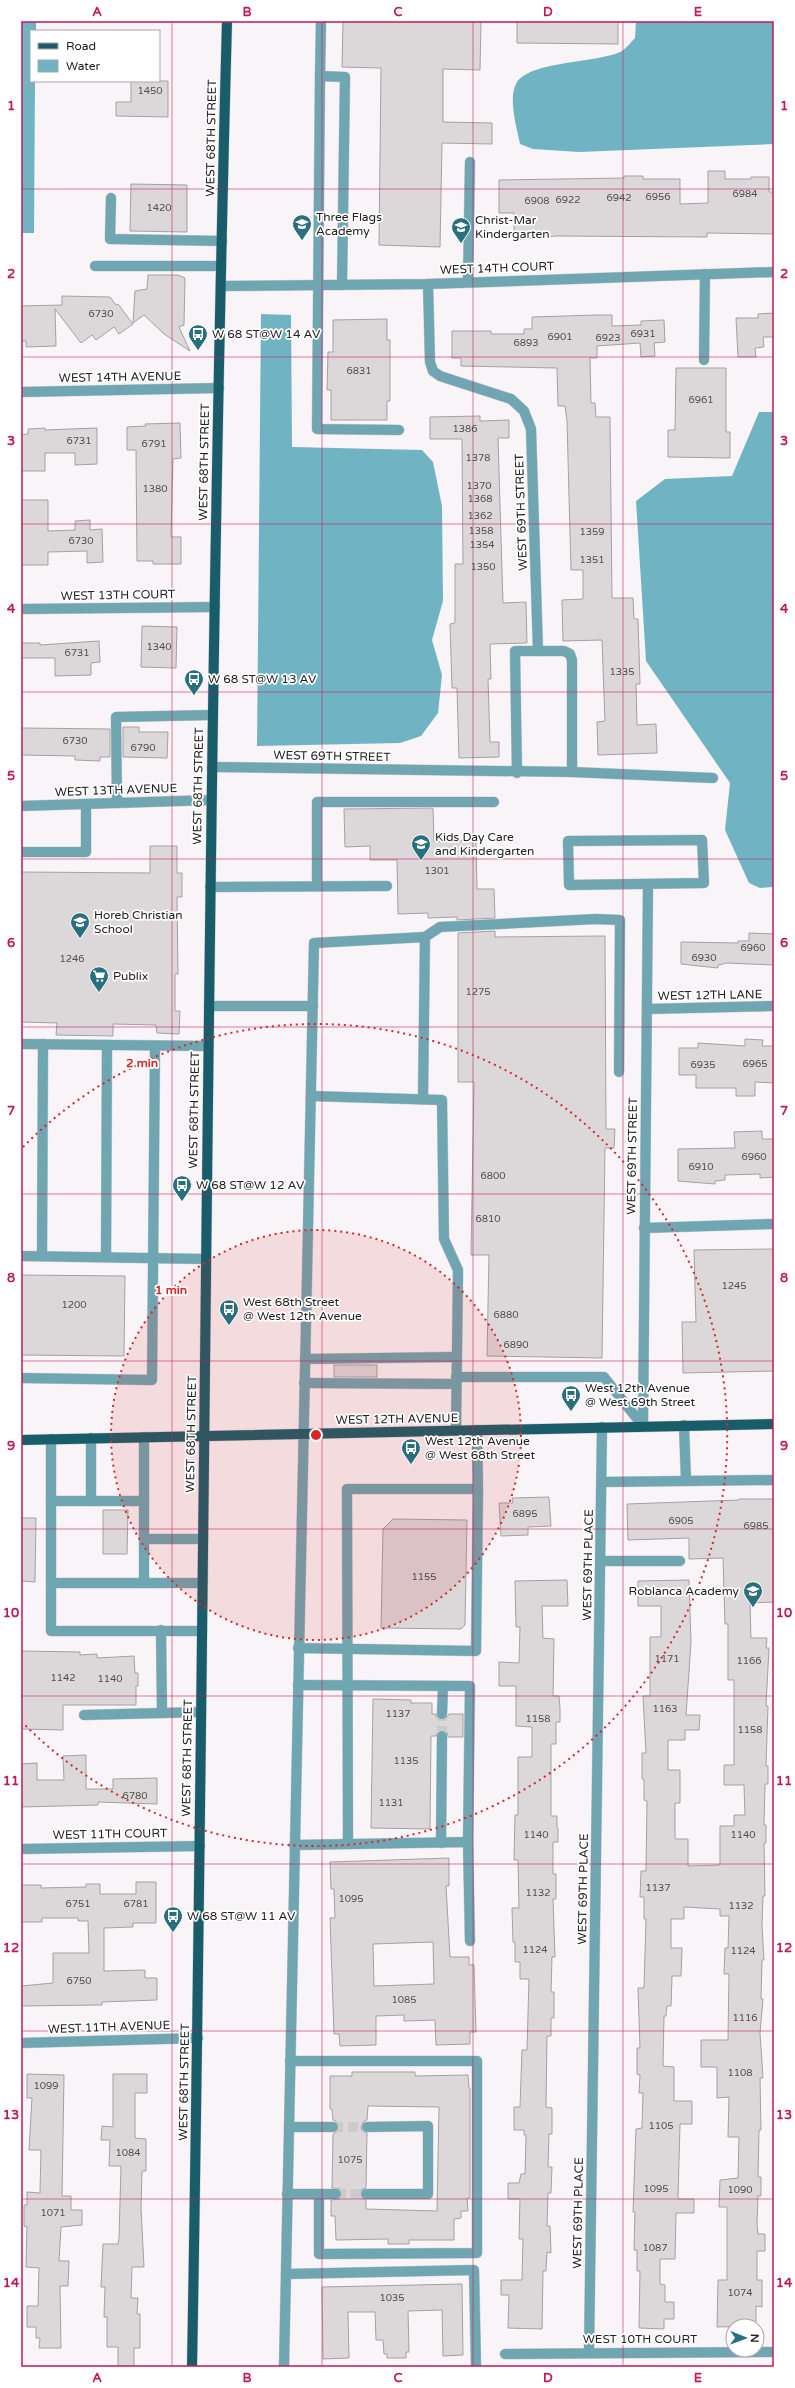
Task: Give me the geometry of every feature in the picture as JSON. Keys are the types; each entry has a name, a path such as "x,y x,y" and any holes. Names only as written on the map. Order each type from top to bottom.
{"main road":[{"name":"WEST 68TH STREET","path":"192,2367 198,2038 212,715 220,286 227,21"},
{"name":"WEST 12TH AVENUE","path":"21,1440 774,1424"}],"street":[{"path":"321,21 317,429 399,430"},
{"path":"320,76 345,76 342,285"},
{"path":"468,281 470,162"},
{"path":"111,198 110,239 222,241"},
{"path":"95,266 221,266"},
{"name":"WEST 14TH COURT","path":"220,286 428,284 468,281 774,272"},
{"path":"704,360 705,274"},
{"name":"WEST 69TH STREET","path":"428,284 430,362 433,371 440,376 511,399 524,411 531,429 538,651"},
{"name":"WEST 14TH AVENUE","path":"21,392 219,388"},
{"name":"WEST 13TH COURT","path":"21,609 215,607"},
{"path":"516,773 515,651 564,650 570,654 572,660 572,772"},
{"path":"117,803 116,717 212,715"},
{"name":"WEST 69TH STREET","path":"212,767 516,773 572,772 713,778"},
{"name":"WEST 13TH AVENUE","path":"21,806 211,800"},
{"path":"316,886 317,802 494,802"},
{"path":"21,852 86,852 86,804"},
{"path":"702,840 704,883 648,885 569,885 568,841 702,840"},
{"name":"WEST 69TH STREET","path":"643,1426 648,885"},
{"path":"210,887 386,886"},
{"path":"284,2367 314,943 425,937 440,927 596,919 620,920 619,1072"},
{"path":"423,1099 425,937"},
{"path":"209,1006 313,1006"},
{"name":"WEST 12TH LANE","path":"647,1009 774,1006"},
{"path":"21,1044 208,1046"},
{"path":"42,1256 43,1044"},
{"path":"106,1258 107,1045"},
{"path":"21,1378 152,1380 155,1046"},
{"path":"311,1096 442,1100 444,1239 458,1270 456,1430"},
{"path":"644,1228 774,1224"},
{"path":"21,1256 206,1259"},
{"path":"305,1359 456,1357"},
{"path":"304,1383 604,1377 643,1426"},
{"path":"684,1425 686,1481"},
{"name":"WEST 69TH PLACE","path":"589,2352 602,1427"},
{"path":"298,1648 476,1651 478,1489 477,1430"},
{"path":"144,1437 144,1583"},
{"path":"91,1438 91,1501"},
{"path":"51,1439 51,1630 202,1631"},
{"path":"602,1482 774,1480"},
{"path":"348,1844 347,1490 478,1489"},
{"path":"51,1501 144,1501"},
{"path":"144,1539 203,1539"},
{"path":"601,1561 680,1562"},
{"path":"51,1583 202,1584"},
{"path":"161,1630 162,1713"},
{"path":"298,1685 470,1686 468,1842 470,1941"},
{"path":"442,1714 443,1686"},
{"path":"84,1715 201,1712"},
{"path":"441,1842 442,1736"},
{"path":"294,1845 468,1842"},
{"name":"WEST 11TH COURT","path":"21,1849 200,1846"},
{"name":"WEST 11TH AVENUE","path":"21,2043 198,2038"},
{"path":"290,2061 477,2061 477,2253 319,2254 319,2194"},
{"path":"366,2194 428,2194 428,2126 367,2127"},
{"path":"289,2127 333,2127"},
{"path":"287,2194 336,2194"},
{"path":"286,2274 474,2270 476,2367"},
{"name":"WEST 10TH COURT","path":"506,2354 589,2352 774,2352"}],"water":[{"path":"21,21 36,21 36,30 30,30 30,82 35,82 34,233 21,233"},
{"path":"636,21 774,21 774,144 579,152 533,149 520,144 514,114 513,97 516,84 523,76 548,67 609,56 620,52 635,38"},
{"path":"261,314 291,315 292,447 422,450 433,462 442,506 443,601 432,640 442,675 438,713 421,736 400,743 257,746"},
{"path":"759,412 774,412 774,887 760,888 749,883 725,830 730,783 646,661 636,501 665,479 732,476"}],"building":[{"path":"343,21 481,21 480,70 443,69 443,122 492,123 492,144 442,143 440,247 379,245 381,68 342,67"},
{"path":"517,21 618,21 618,44 517,43"},
{"path":"168,81 168,117 116,116 116,102 131,102 131,82"},
{"path":"708,171 725,171 725,179 769,177 769,192 774,192 774,234 707,233 707,237 556,236 514,240 514,213 499,213 499,180 624,178 624,176 643,176 643,179 680,179 680,204 708,203"},
{"path":"131,184 187,185 187,232 130,231"},
{"path":"148,275 178,275 185,278 184,325 179,327 190,351 164,334 144,315 133,323 135,291 147,289"},
{"path":"62,296 110,297 116,305 118,304 133,324 119,334 114,327 96,340 92,335 81,343 55,309 56,346 26,347 26,341 21,341 21,306 62,305"},
{"path":"774,313 774,337 763,337 764,347 755,348 756,357 738,357 736,318 758,318 758,314"},
{"path":"612,315 612,326 641,325 641,321 664,320 665,342 654,343 655,356 641,357 640,343 597,346 597,358 590,358 591,403 595,403 596,417 610,417 612,598 633,598 634,619 638,619 640,684 636,684 637,725 656,724 657,753 598,755 597,722 605,721 602,640 563,641 562,600 583,599 583,570 571,570 567,421 565,406 558,406 557,368 461,366 461,358 452,358 452,331 491,331 491,334 524,334 524,329 532,329 532,317"},
{"path":"387,319 387,340 390,340 390,401 387,401 387,420 331,420 331,390 327,390 328,352 333,352 333,320"},
{"path":"676,368 726,368 726,432 730,432 730,458 668,457 668,430 675,430"},
{"path":"480,416 480,421 509,420 509,438 498,438 503,603 526,602 527,643 490,644 491,679 488,679 490,742 499,742 499,757 459,758 457,688 452,688 450,624 455,623 455,564 463,564 462,439 430,439 430,417"},
{"path":"180,423 181,458 173,459 171,537 181,537 181,564 153,564 153,561 137,561 136,450 127,450 127,427 146,426 145,424"},
{"path":"45,428 45,430 97,428 97,464 75,465 75,453 45,453 45,471 21,471 21,435 28,434 28,429"},
{"path":"21,500 48,500 48,531 75,530 75,521 90,520 90,530 102,529 103,562 87,563 87,551 48,552 48,565 21,565"},
{"path":"142,626 177,627 176,668 141,667"},
{"path":"99,641 100,662 91,663 91,675 55,676 55,658 21,658 21,643 40,643 40,645"},
{"path":"123,727 139,727 139,732 168,732 167,758 123,757"},
{"path":"21,728 110,729 110,757 100,757 100,761 75,760 75,756 21,755"},
{"path":"433,808 434,842 476,840 477,889 494,889 495,918 457,920 457,917 428,918 428,913 398,914 397,860 370,860 370,846 345,847 344,809"},
{"path":"150,846 177,846 177,873 182,873 182,897 177,897 178,974 175,974 175,1011 180,1011 179,1034 157,1033 156,1025 113,1024 113,1036 56,1035 57,1023 21,1022 21,872 150,873"},
{"path":"495,931 495,937 605,936 606,1129 615,1129 614,1148 605,1148 602,1358 487,1356 489,1255 471,1255 474,1082 458,1082 458,933"},
{"path":"749,933 774,934 774,965 727,963 718,965 718,968 681,964 681,942 738,943 738,941 749,941"},
{"path":"745,1039 763,1040 762,1046 774,1046 774,1083 755,1082 755,1096 736,1096 736,1088 696,1088 696,1075 679,1075 679,1048 698,1048 698,1043 745,1046"},
{"path":"762,1131 762,1139 774,1139 774,1177 760,1178 760,1174 725,1175 725,1180 715,1181 715,1184 678,1181 678,1149 735,1148 734,1132"},
{"path":"774,1249 774,1371 683,1373 682,1322 696,1322 694,1250"},
{"path":"21,1275 125,1276 124,1356 21,1355"},
{"path":"334,1365 377,1365 377,1377 334,1377"},
{"path":"549,1497 551,1526 528,1527 528,1535 501,1536 499,1503 513,1503 512,1498"},
{"path":"774,1499 774,1602 750,1603 751,1638 767,1638 766,1648 769,1648 766,1706 768,1706 766,1766 768,1766 768,1784 765,1784 765,1896 763,1896 762,1926 764,1960 762,1960 761,1999 763,1999 760,2033 763,2078 760,2078 761,2130 759,2130 758,2177 761,2177 761,2196 758,2196 757,2225 758,2234 765,2234 765,2251 757,2251 757,2280 762,2280 762,2307 756,2306 756,2318 725,2318 725,2327 717,2327 718,2280 727,2280 727,2207 719,2207 720,2180 738,2178 739,2137 728,2137 729,2097 717,2098 717,2067 701,2067 701,2040 728,2040 729,1974 724,1974 725,1948 728,1948 729,1916 720,1916 720,1909 684,1907 684,1919 671,1919 671,1948 682,1948 681,1976 672,1976 671,2006 667,2006 666,2016 664,2016 663,2066 674,2067 674,2101 692,2101 692,2124 680,2124 678,2199 694,2199 694,2213 676,2213 675,2259 660,2259 660,2284 665,2285 665,2302 674,2302 674,2319 664,2319 664,2329 639,2328 640,2271 637,2271 637,2250 634,2250 635,2212 633,2212 636,2129 642,2128 643,2093 639,2093 640,2075 637,2074 637,2048 640,2048 638,1988 644,1988 646,1919 644,1919 644,1897 640,1897 641,1871 646,1871 647,1801 644,1800 644,1779 642,1779 642,1753 646,1753 643,1696 650,1696 650,1637 661,1637 661,1606 638,1606 638,1581 689,1580 691,1642 686,1715 700,1715 699,1730 685,1730 685,1740 668,1740 668,1770 680,1770 680,1803 675,1803 675,1839 688,1839 688,1866 720,1865 720,1826 734,1826 734,1815 745,1815 744,1785 724,1785 724,1765 734,1765 734,1680 728,1680 728,1624 725,1624 723,1558 689,1559 689,1538 628,1540 627,1504"},
{"path":"103,1510 128,1510 127,1554 103,1554"},
{"path":"21,1518 36,1518 35,1582 21,1581"},
{"path":"393,1519 467,1520 465,1625 461,1629 381,1628 383,1529"},
{"path":"567,1580 568,1606 542,1606 543,1638 554,1639 553,1696 559,1696 560,1708 560,1722 556,1722 556,1744 551,1744 551,1816 557,1816 558,1842 553,1842 553,1874 556,1874 556,1899 553,1899 555,1957 552,1957 551,1992 554,1992 554,2018 551,2018 551,2036 547,2036 546,2107 552,2108 552,2134 549,2134 548,2167 552,2167 551,2193 548,2193 547,2226 550,2226 551,2253 547,2252 546,2271 543,2271 542,2329 508,2328 509,2295 501,2295 501,2280 522,2280 523,2239 519,2239 520,2199 508,2199 508,2183 519,2183 521,2174 525,2174 526,2135 524,2135 524,2130 514,2130 514,2107 520,2107 522,2050 527,2050 529,1979 520,1979 520,1962 515,1962 515,1942 513,1942 512,1908 519,1908 518,1860 514,1860 515,1815 518,1815 518,1757 532,1757 532,1727 516,1726 516,1686 499,1686 499,1662 519,1663 520,1627 516,1627 515,1581"},
{"path":"21,1651 80,1652 80,1655 97,1654 97,1658 134,1656 135,1673 138,1673 136,1705 63,1705 63,1730 21,1729"},
{"path":"373,1699 411,1700 411,1703 432,1703 432,1714 436,1714 436,1717 441,1720 445,1720 449,1714 463,1714 463,1737 448,1737 447,1732 442,1730 438,1731 436,1736 431,1736 430,1829 371,1828"},
{"path":"86,1755 86,1789 113,1789 113,1779 157,1778 157,1804 98,1802 98,1805 22,1807 21,1764 37,1763 37,1780 64,1780 63,1756"},
{"path":"449,1858 449,1886 446,1886 450,1957 469,1957 469,1965 474,1965 476,2032 470,2032 470,2044 436,2045 435,2020 404,2021 404,2015 376,2016 376,2045 340,2046 339,2034 334,2034 330,1918 335,1918 334,1889 331,1889 330,1862","holes":["433,1942 434,1984 374,1986 373,1944"]},
{"path":"136,1882 156,1882 156,1923 133,1923 133,1927 104,1928 104,1971 145,1970 145,1978 157,1978 157,2000 102,2002 102,2005 21,2006 21,1986 53,1983 53,1953 89,1953 88,1921 78,1921 78,1918 42,1918 42,1922 21,1922 21,1885 41,1885 41,1888 86,1887 86,1884 100,1884 100,1894 136,1894"},
{"path":"352,2072 415,2072 415,2076 468,2075 470,2088 470,2198 467,2198 468,2211 461,2211 461,2218 454,2219 454,2240 409,2240 409,2244 388,2244 388,2239 336,2240 335,2216 331,2216 331,2200 340,2199 342,2194 340,2189 332,2188 333,2134 338,2131 339,2127 337,2122 333,2120 332,2109 330,2109 330,2076 352,2076","holes":["368,2106 439,2107 437,2211 366,2209 366,2200 361,2198 360,2194 362,2189 366,2188 367,2133 362,2131 361,2127 363,2122 367,2120"]},
{"path":"27,2074 64,2075 62,2196 71,2196 71,2210 82,2210 82,2225 61,2227 59,2261 69,2261 68,2286 60,2286 61,2348 39,2348 40,2338 36,2338 36,2327 27,2327 27,2306 38,2306 39,2268 26,2267 27,2227 24,2226 24,2205 27,2205 27,2192 40,2193 41,2150 29,2150 32,2098 27,2098"},
{"path":"113,2074 147,2074 147,2093 135,2093 135,2138 146,2139 146,2171 142,2171 141,2208 144,2267 132,2267 131,2298 138,2298 137,2314 140,2314 140,2348 134,2348 134,2367 118,2367 118,2347 107,2347 107,2317 104,2317 105,2287 101,2287 103,2244 118,2244 119,2238 121,2166 109,2166 110,2140 101,2140 102,2126 113,2127"},
{"path":"462,2284 463,2355 443,2356 442,2310 408,2311 409,2352 406,2352 406,2358 387,2358 387,2354 384,2354 383,2340 376,2340 375,2312 348,2312 349,2358 323,2359 322,2287"}],"tunnel":[{"path":"442,1714 442,1736"},
{"path":"333,2127 367,2127"},
{"path":"336,2194 366,2194"}],"place":[{"name":"Three Flags Academy","path":"302,241"},
{"name":"Christ-Mar Kindergarten","path":"461,244"},
{"name":"W 68 ST@W 14 AV","path":"198,351"},
{"name":"W 68 ST@W 13 AV","path":"194,696"},
{"name":"Kids Day Care and Kindergarten","path":"421,861"},
{"name":"Horeb Christian School","path":"80,939"},
{"name":"Publix","path":"99,993"},
{"name":"W 68 ST@W 12 AV","path":"182,1202"},
{"name":"West 68th Street @ West 12th Avenue","path":"229,1326"},
{"name":"West 12th Avenue @ West 69th Street","path":"571,1412"},
{"name":"West 12th Avenue @ West 68th Street","path":"411,1465"},
{"name":"Roblanca Academy","path":"753,1608"},
{"name":"W 68 ST@W 11 AV","path":"173,1933"}]}
